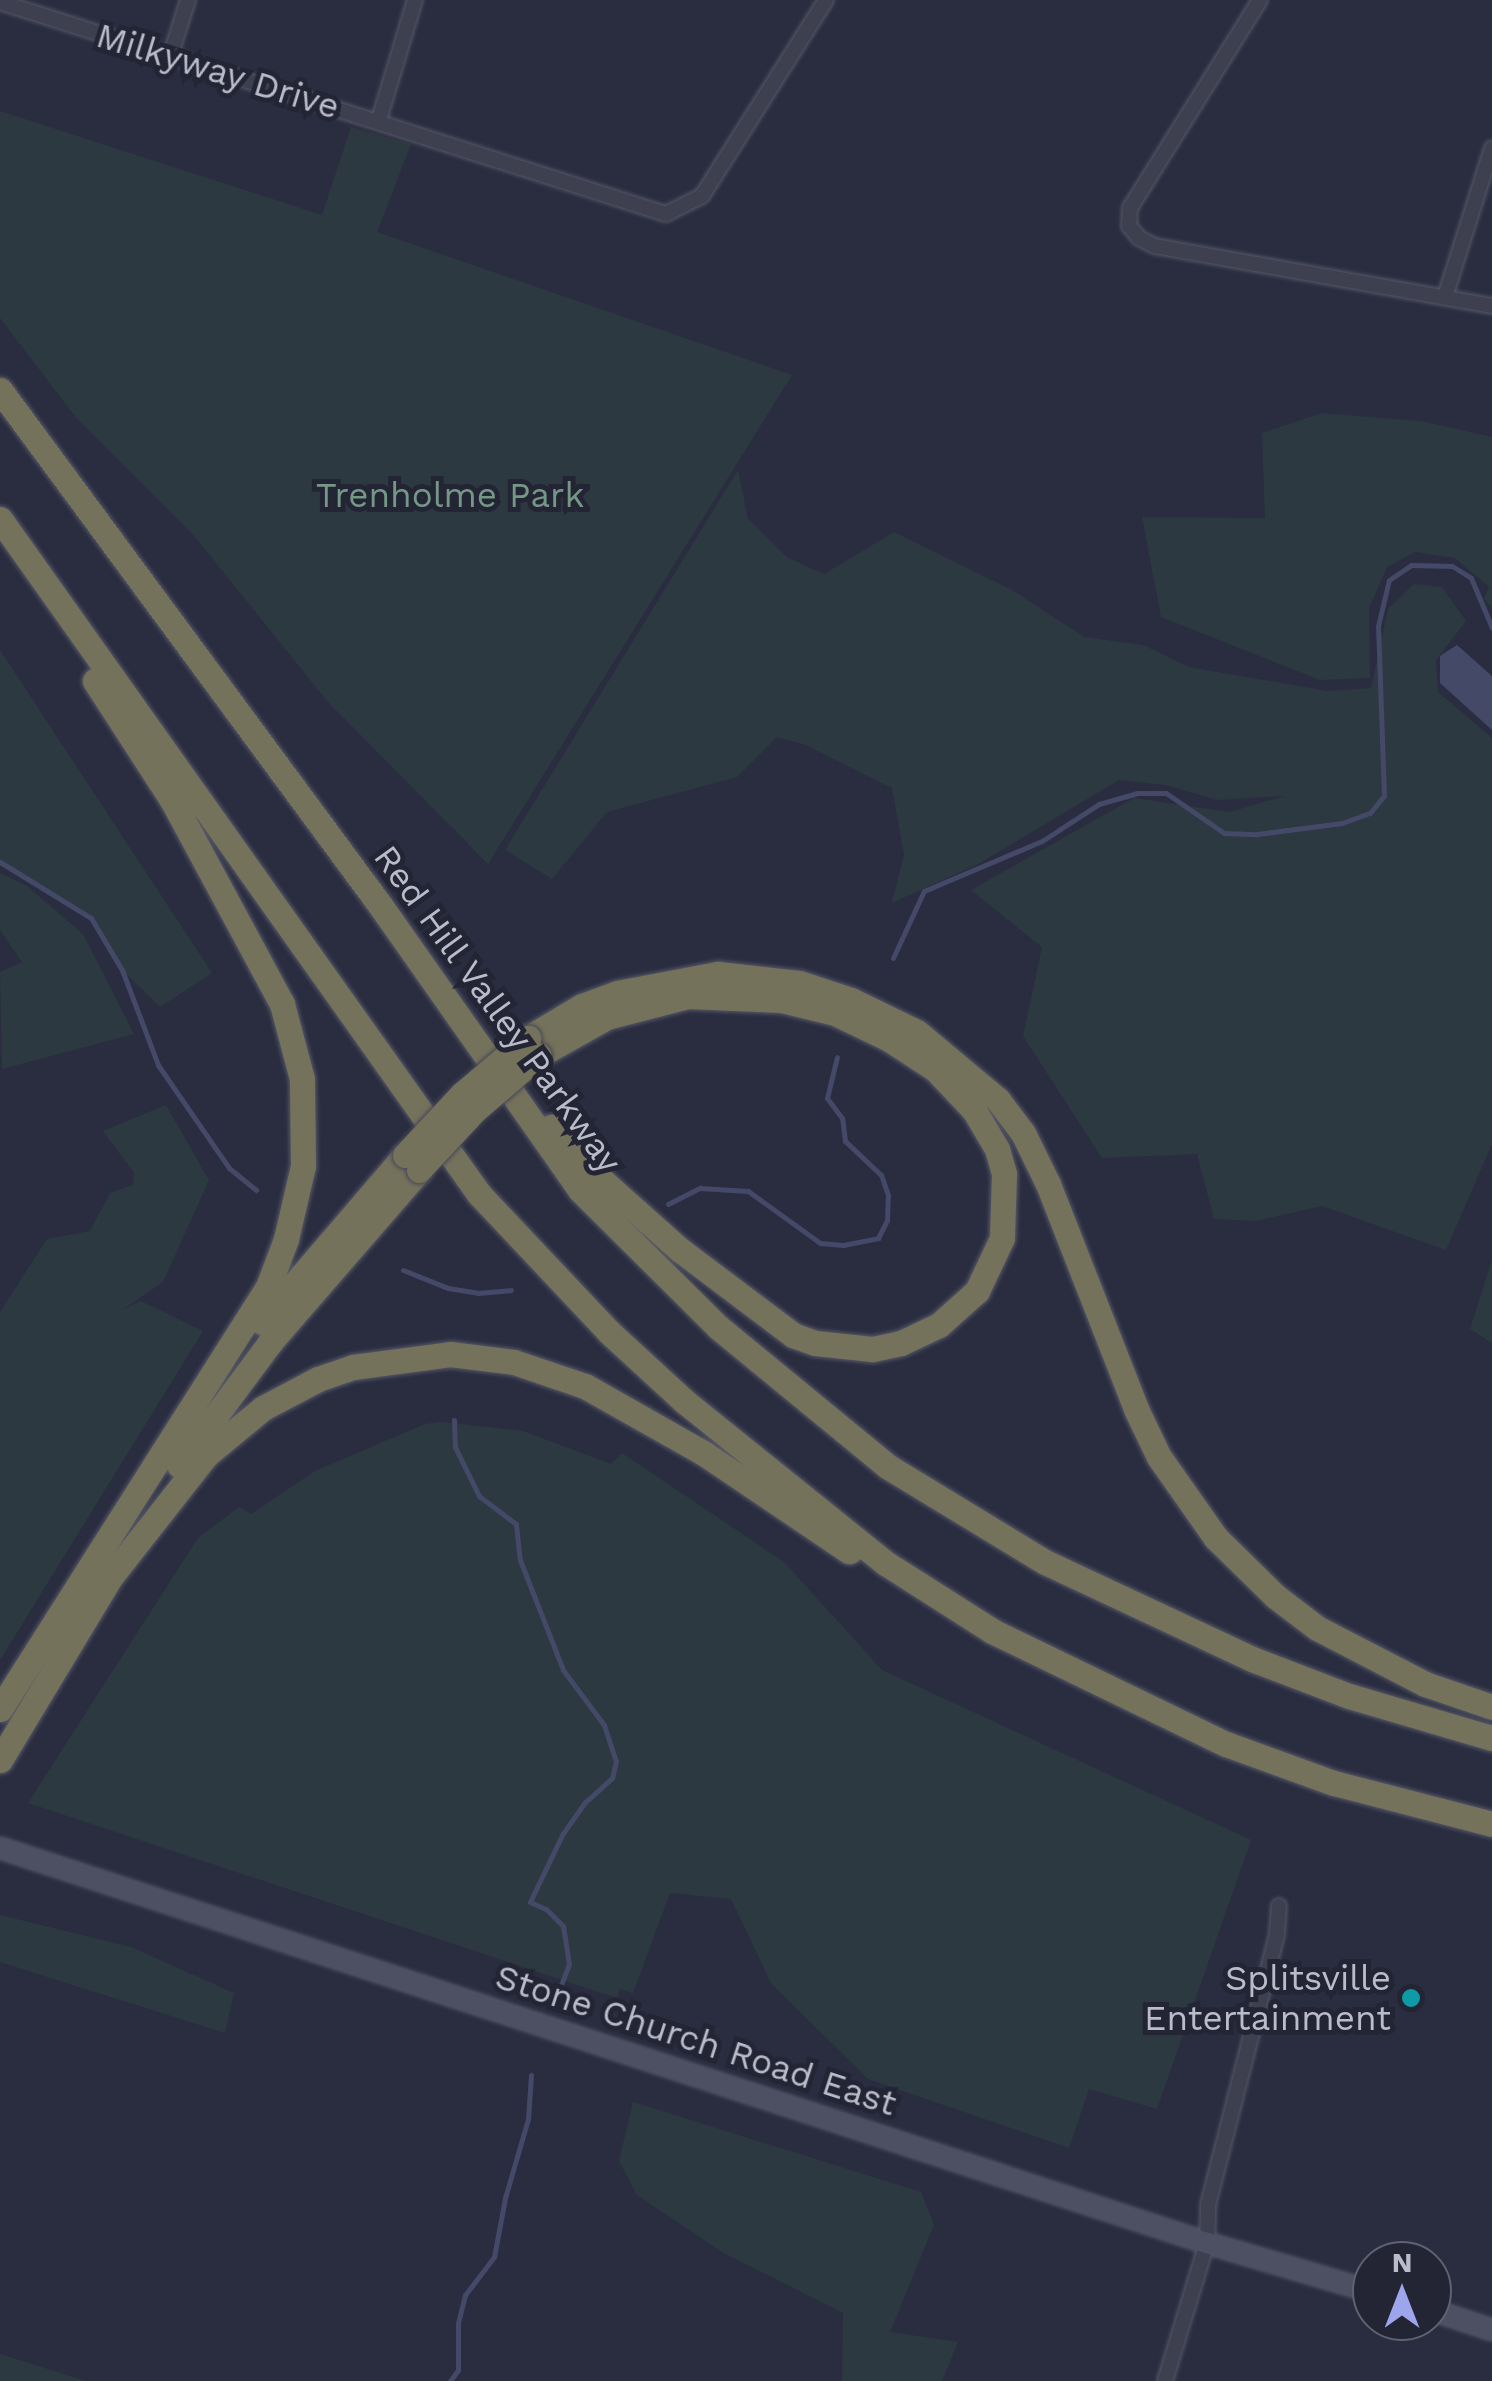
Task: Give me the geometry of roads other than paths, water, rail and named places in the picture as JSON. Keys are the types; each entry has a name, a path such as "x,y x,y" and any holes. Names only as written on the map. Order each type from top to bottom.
{"highway":[{"name":"Red Hill Valley Parkway","path":"0,390 380,905 471,1040 580,1190 718,1327 887,1466 1045,1562 1148,1613 1350,1696 1492,1738"},
{"path":"0,519 479,1194 609,1332 684,1402 888,1564 992,1631 1226,1744 1334,1782 1492,1824"},
{"path":"0,1709 268,1287 286,1239 303,1166 302,1079 282,1004 172,800 71,644 52,592"},
{"path":"196,1404 326,1242 412,1162 476,1110 534,1046 582,1006 617,993 718,974 799,982 852,1000 917,1032 998,1100 1023,1133 1054,1199 1159,1458 1216,1538 1276,1596 1317,1628 1425,1684 1492,1707"},
{"path":"471,1040 598,1176 680,1250 793,1335 843,1349 902,1344 959,1311 977,1291 995,1260 1006,1197 1004,1174 987,1130 958,1090 935,1069 889,1039 835,1013 782,1000 688,996 608,1016 534,1046"},
{"path":"0,1760 152,1504 271,1342 412,1162"},
{"path":"112,1575 206,1454 263,1408 318,1380 353,1368 390,1359 450,1354 514,1362 585,1386 705,1454 843,1549 888,1564"}],"main road":[{"name":"Stone Church Road East","path":"0,1848 1206,2243 1352,2286"},
{"path":"1452,2317 1492,2330"}],"street":[{"path":"170,58 188,0"},
{"path":"380,120 415,0"},
{"name":"Milkyway Drive","path":"0,2 170,58 380,120 653,211 676,212 702,196 826,0"},
{"path":"1260,0 1130,208 1130,226 1140,238 1155,246 1492,306"},
{"path":"1445,297 1492,148"},
{"path":"1165,2381 1206,2243 1208,2205 1277,1934 1278,1906"}],"water":[{"path":"1457,645 1492,676 1492,730 1440,683 1440,656"}],"waterway":[{"path":"893,958 924,891 1042,841 1099,804 1137,793 1166,793 1224,833 1257,834 1342,823 1370,813 1384,796 1378,626 1389,580 1411,565 1452,566 1471,578 1492,628"},
{"path":"0,862 91,918 122,970 158,1065 229,1168 256,1190"},
{"path":"668,1204 700,1188 748,1191 820,1243 843,1245 878,1238 887,1220 888,1195 881,1175 845,1141 842,1118 827,1098 837,1057"},
{"path":"403,1270 448,1288 478,1293 511,1290"},
{"path":"454,1420 455,1447 479,1496 516,1524 520,1560 563,1670 604,1725 616,1761 612,1778 585,1802 563,1833 530,1902 546,1909 563,1926 569,1964 561,1985"},
{"path":"450,2381 458,2370 458,2323 465,2295 494,2257 505,2198 528,2119 531,2075"}],"place":[{"name":"Splitsville Entertainment","path":"1411,1998"}],"park label":[{"name":"Trenholme Park","path":"450,495"}]}
